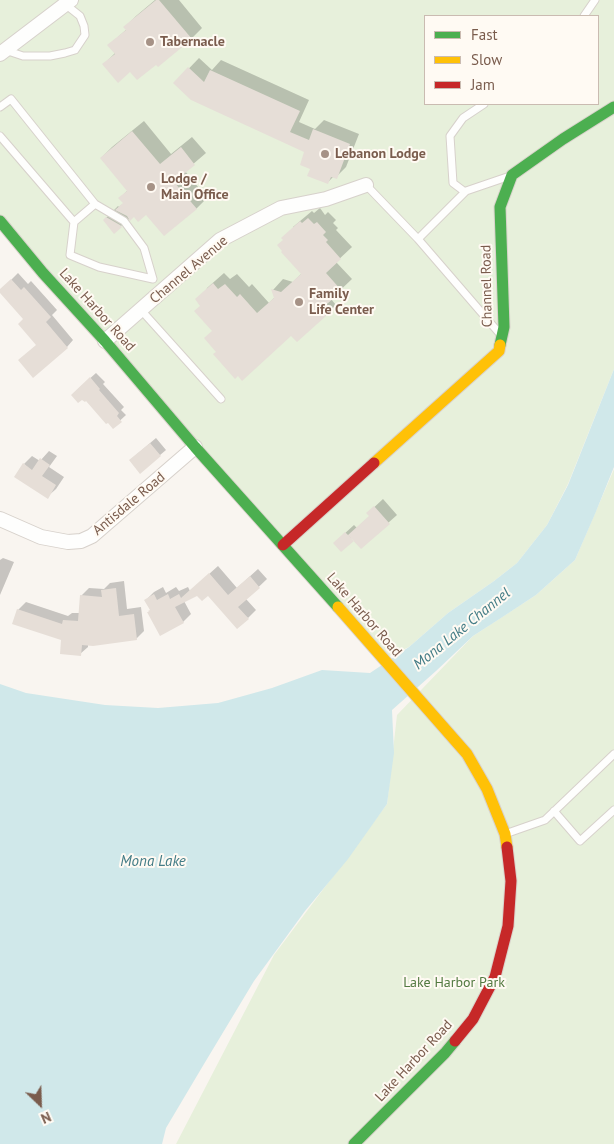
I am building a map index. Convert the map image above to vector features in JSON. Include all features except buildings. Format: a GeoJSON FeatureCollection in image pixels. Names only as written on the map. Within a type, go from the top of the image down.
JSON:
{"type":"FeatureCollection","features":[{"type":"Feature","properties":{"kind":"street"},"geometry":{"type":"LineString","coordinates":[[2,52],[65,1]]}},
{"type":"Feature","properties":{"kind":"street"},"geometry":{"type":"LineString","coordinates":[[512,175],[563,139],[614,107]]}},
{"type":"Feature","properties":{"kind":"street","name":"Channel Road"},"geometry":{"type":"LineString","coordinates":[[283,545],[499,351],[504,327],[500,207],[512,175]]}},
{"type":"Feature","properties":{"kind":"street","name":"Channel Avenue"},"geometry":{"type":"LineString","coordinates":[[105,340],[142,310],[220,240],[281,208],[326,199],[366,185]]}},
{"type":"Feature","properties":{"kind":"street","name":"Lake Harbor Road"},"geometry":{"type":"LineString","coordinates":[[0,222],[43,273],[105,340],[195,447],[467,754],[487,788],[504,834],[511,881],[508,926],[495,977],[473,1019],[445,1053],[354,1144]]}},
{"type":"Feature","properties":{"kind":"street","name":"Antisdale Road"},"geometry":{"type":"LineString","coordinates":[[0,519],[50,539],[68,542],[92,536],[195,447]]}},
{"type":"Feature","properties":{"kind":"lane"},"geometry":{"type":"LineString","coordinates":[[585,15],[595,0]]}},
{"type":"Feature","properties":{"kind":"lane"},"geometry":{"type":"LineString","coordinates":[[2,52],[23,56],[50,56],[76,50],[85,35],[84,26],[80,16],[65,1]]}},
{"type":"Feature","properties":{"kind":"lane"},"geometry":{"type":"LineString","coordinates":[[0,107],[11,98],[95,204],[124,221],[144,248],[153,279],[163,291]]}},
{"type":"Feature","properties":{"kind":"lane"},"geometry":{"type":"LineString","coordinates":[[465,192],[453,183],[450,136],[463,118],[482,105]]}},
{"type":"Feature","properties":{"kind":"lane"},"geometry":{"type":"LineString","coordinates":[[0,136],[74,222]]}},
{"type":"Feature","properties":{"kind":"lane"},"geometry":{"type":"LineString","coordinates":[[418,239],[465,192],[512,175]]}},
{"type":"Feature","properties":{"kind":"lane"},"geometry":{"type":"LineString","coordinates":[[366,185],[418,239],[502,336]]}},
{"type":"Feature","properties":{"kind":"lane"},"geometry":{"type":"LineString","coordinates":[[95,204],[74,222],[70,255],[99,267],[153,279]]}},
{"type":"Feature","properties":{"kind":"lane"},"geometry":{"type":"LineString","coordinates":[[142,310],[221,399]]}},
{"type":"Feature","properties":{"kind":"lane"},"geometry":{"type":"LineString","coordinates":[[504,834],[545,820],[614,754]]}},
{"type":"Feature","properties":{"kind":"lane"},"geometry":{"type":"LineString","coordinates":[[554,811],[580,841],[614,810]]}},
{"type":"Feature","properties":{"kind":"green space"},"geometry":{"type":"Polygon","coordinates":[[[0,0],[614,0],[614,369],[568,484],[547,525],[517,563],[448,613],[409,647],[383,659],[0,221],[0,0]]]}},
{"type":"Feature","properties":{"kind":"green space","name":"Lake Harbor Park"},"geometry":{"type":"Polygon","coordinates":[[[614,469],[614,1144],[176,1144],[274,955],[387,804],[397,715],[473,636],[536,595],[575,560],[614,469]]]}},
{"type":"Feature","properties":{"kind":"water","name":"Mona Lake"},"geometry":{"type":"Polygon","coordinates":[[[614,369],[614,467],[575,560],[536,595],[473,636],[392,710],[394,753],[387,804],[348,859],[305,911],[254,981],[166,1128],[162,1144],[0,1144],[0,684],[26,693],[105,705],[158,708],[218,703],[272,688],[322,670],[370,673],[409,647],[448,613],[517,563],[547,525],[568,485],[614,369]]]}},
{"type":"Feature","properties":{"kind":"traffic: fast"},"geometry":{"type":"LineString","coordinates":[[500,345],[504,327],[500,207],[512,175],[563,139],[614,107]]}},
{"type":"Feature","properties":{"kind":"traffic: fast"},"geometry":{"type":"LineString","coordinates":[[0,221],[195,447],[338,607]]}},
{"type":"Feature","properties":{"kind":"traffic: fast"},"geometry":{"type":"LineString","coordinates":[[354,1144],[455,1041]]}},
{"type":"Feature","properties":{"kind":"traffic: slow"},"geometry":{"type":"LineString","coordinates":[[374,463],[499,351],[500,345]]}},
{"type":"Feature","properties":{"kind":"traffic: slow"},"geometry":{"type":"LineString","coordinates":[[338,607],[467,754],[487,789],[505,834],[507,847]]}},
{"type":"Feature","properties":{"kind":"traffic: jam"},"geometry":{"type":"LineString","coordinates":[[283,545],[374,463]]}},
{"type":"Feature","properties":{"kind":"traffic: jam"},"geometry":{"type":"LineString","coordinates":[[455,1041],[473,1019],[495,977],[508,926],[511,881],[507,847]]}},
{"type":"Feature","properties":{"kind":"place","name":"Tabernacle"},"geometry":{"type":"Point","coordinates":[150,42]}},
{"type":"Feature","properties":{"kind":"place","name":"Lebanon Lodge"},"geometry":{"type":"Point","coordinates":[325,154]}},
{"type":"Feature","properties":{"kind":"place","name":"Lodge / Main Office"},"geometry":{"type":"Point","coordinates":[151,187]}},
{"type":"Feature","properties":{"kind":"place","name":"Family Life Center"},"geometry":{"type":"Point","coordinates":[299,302]}},
{"type":"Feature","properties":{"kind":"water label","name":"Mona Lake Channel"},"geometry":{"type":"Point","coordinates":[462,629]}}]}
